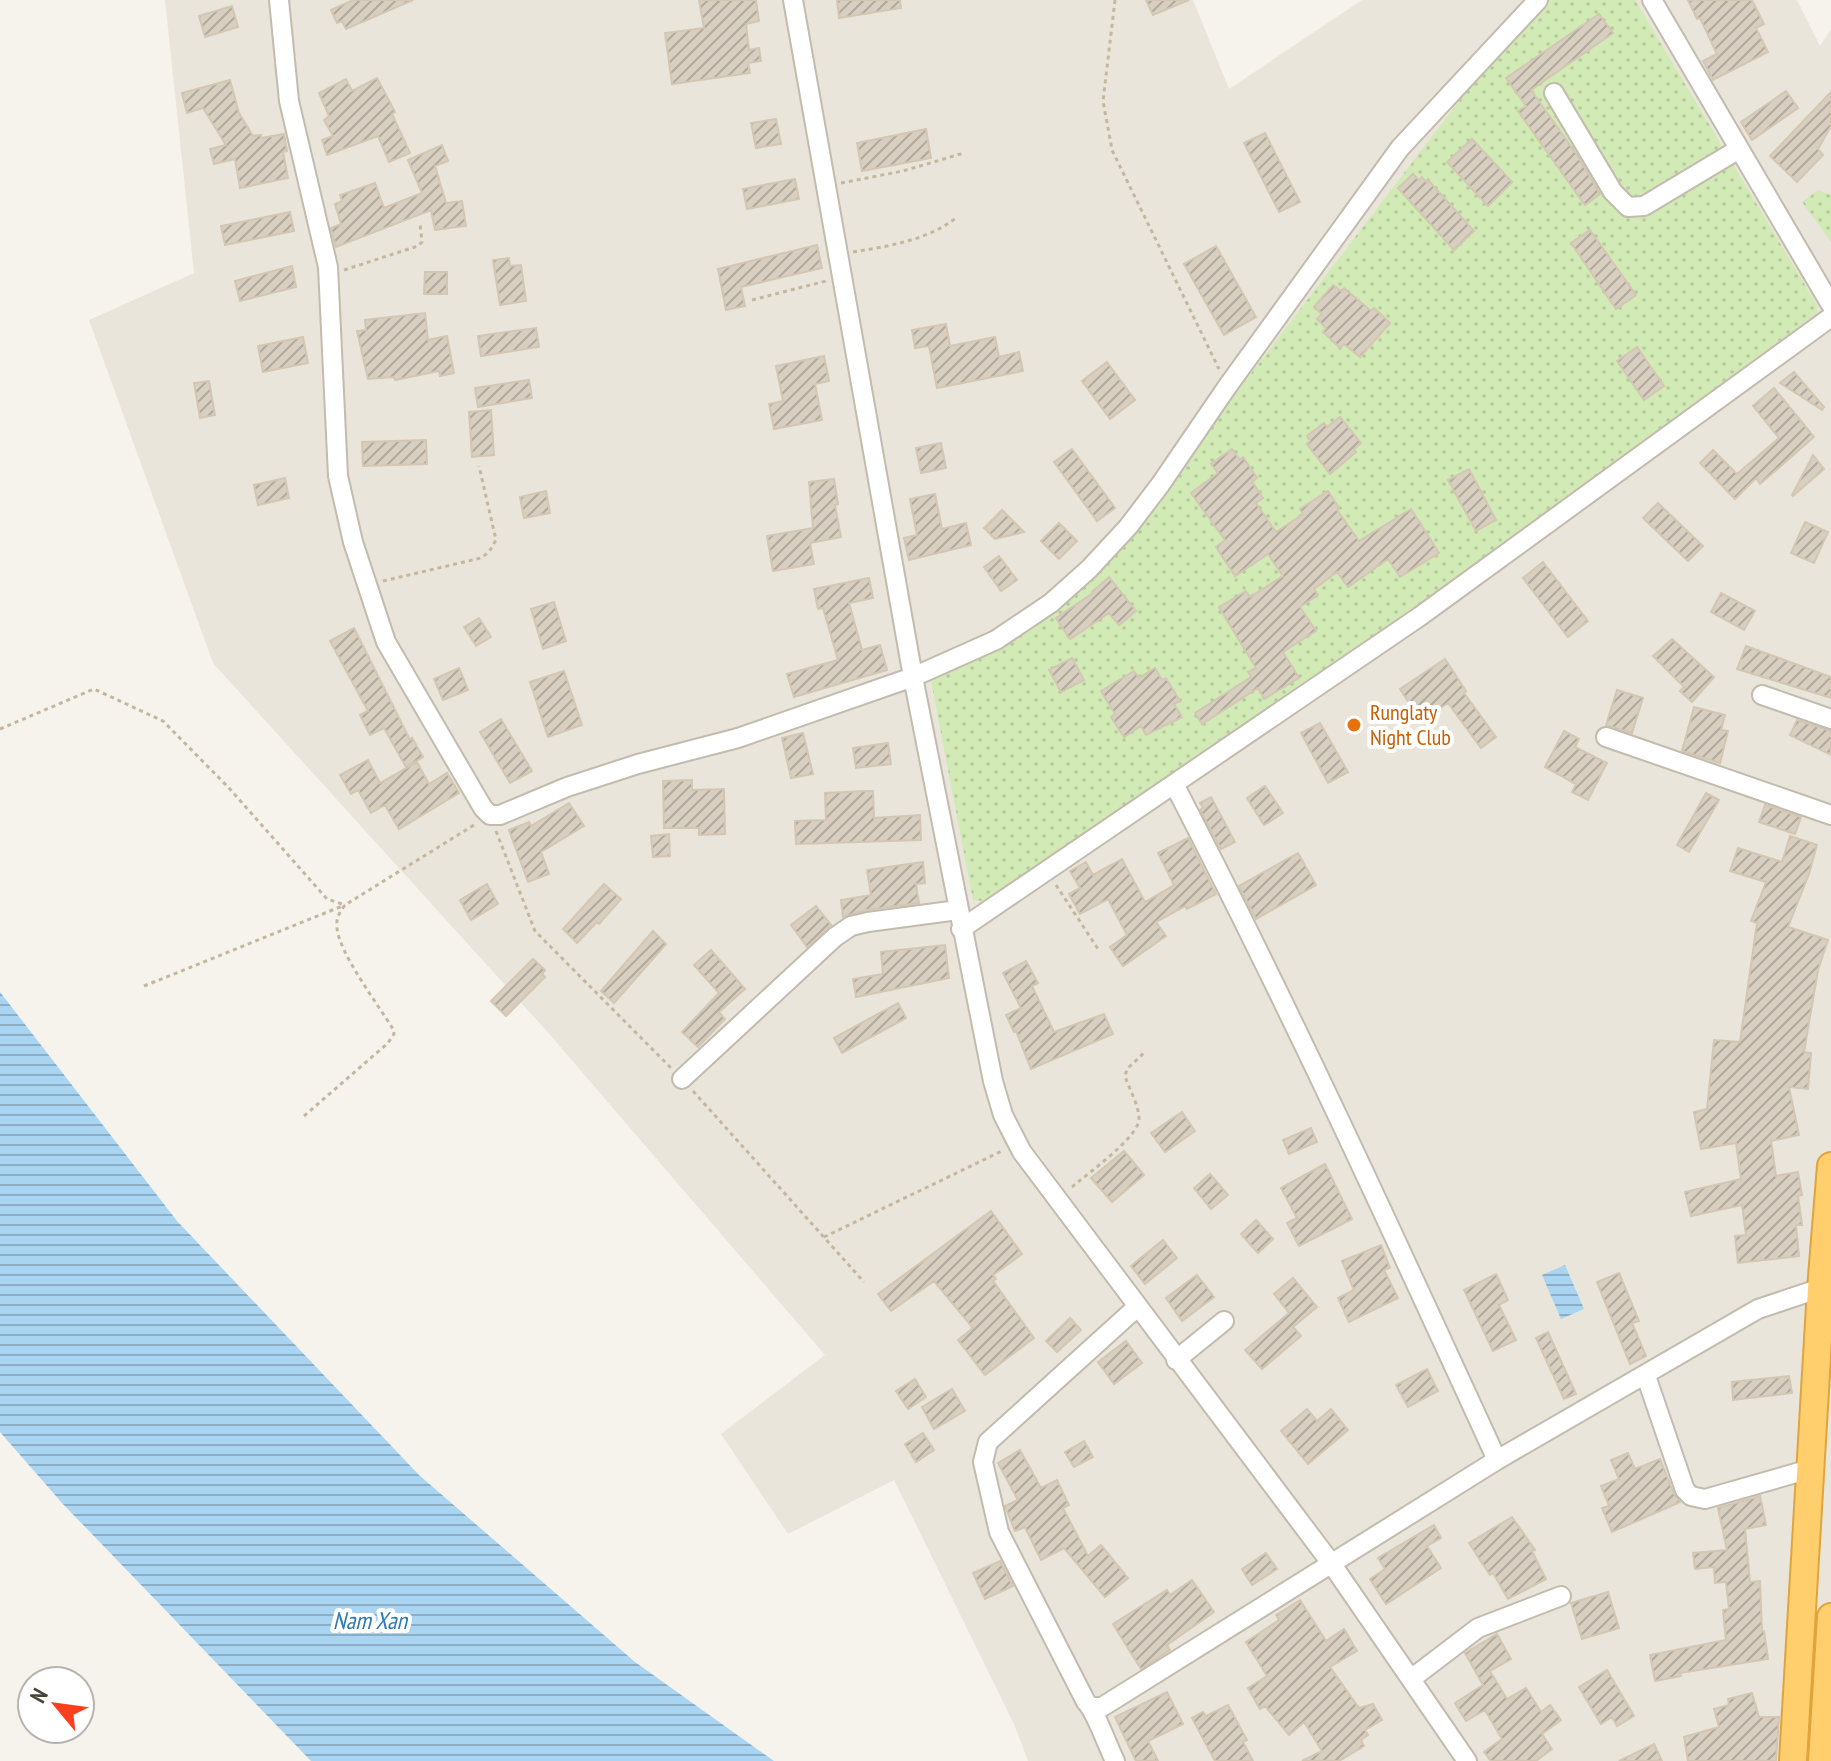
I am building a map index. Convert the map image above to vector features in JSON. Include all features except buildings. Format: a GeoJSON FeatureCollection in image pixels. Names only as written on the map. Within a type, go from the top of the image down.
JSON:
{"type":"FeatureCollection","features":[{"type":"Feature","properties":{"kind":"highway"},"geometry":{"type":"LineString","coordinates":[[1793,1761],[1810,1469],[1826,1287],[1831,1166]]}},
{"type":"Feature","properties":{"kind":"highway"},"geometry":{"type":"LineString","coordinates":[[1822,1761],[1831,1617]]}},
{"type":"Feature","properties":{"kind":"street"},"geometry":{"type":"LineString","coordinates":[[279,0],[289,101],[328,274],[338,476],[353,542],[386,642],[490,815],[500,815],[567,787],[638,764],[738,738],[913,677],[996,640],[1021,625],[1089,569],[1128,527],[1400,148],[1538,0]]}},
{"type":"Feature","properties":{"kind":"street"},"geometry":{"type":"LineString","coordinates":[[793,0],[913,677],[961,929],[1003,1115],[1017,1143],[1057,1200],[1331,1563],[1467,1761]]}},
{"type":"Feature","properties":{"kind":"street"},"geometry":{"type":"LineString","coordinates":[[1652,0],[1831,305]]}},
{"type":"Feature","properties":{"kind":"street"},"geometry":{"type":"LineString","coordinates":[[1554,93],[1613,192],[1628,207],[1644,206],[1739,149]]}},
{"type":"Feature","properties":{"kind":"street"},"geometry":{"type":"LineString","coordinates":[[961,929],[1419,617],[1831,317]]}},
{"type":"Feature","properties":{"kind":"street"},"geometry":{"type":"LineString","coordinates":[[1762,695],[1831,719]]}},
{"type":"Feature","properties":{"kind":"street"},"geometry":{"type":"LineString","coordinates":[[1606,737],[1831,815]]}},
{"type":"Feature","properties":{"kind":"street"},"geometry":{"type":"LineString","coordinates":[[1174,784],[1253,936],[1380,1203],[1497,1460]]}},
{"type":"Feature","properties":{"kind":"street"},"geometry":{"type":"LineString","coordinates":[[682,1079],[835,937],[851,926],[958,910]]}},
{"type":"Feature","properties":{"kind":"street"},"geometry":{"type":"LineString","coordinates":[[1092,1707],[1102,1707],[1497,1460],[1758,1309],[1826,1287]]}},
{"type":"Feature","properties":{"kind":"street"},"geometry":{"type":"LineString","coordinates":[[1115,1761],[1092,1707],[1086,1702],[999,1532],[983,1462],[988,1442],[1136,1308]]}},
{"type":"Feature","properties":{"kind":"street"},"geometry":{"type":"LineString","coordinates":[[1176,1360],[1224,1321]]}},
{"type":"Feature","properties":{"kind":"street"},"geometry":{"type":"LineString","coordinates":[[1646,1376],[1685,1490],[1691,1496],[1705,1499],[1810,1469]]}},
{"type":"Feature","properties":{"kind":"street"},"geometry":{"type":"LineString","coordinates":[[1411,1679],[1478,1628],[1561,1596]]}},
{"type":"Feature","properties":{"kind":"street"},"geometry":{"type":"LineString","coordinates":[[1798,1675],[1829,1674]]}},
{"type":"Feature","properties":{"kind":"path"},"geometry":{"type":"LineString","coordinates":[[1115,0],[1103,101],[1112,150],[1227,387]]}},
{"type":"Feature","properties":{"kind":"path"},"geometry":{"type":"LineString","coordinates":[[826,186],[903,171],[964,153]]}},
{"type":"Feature","properties":{"kind":"path"},"geometry":{"type":"LineString","coordinates":[[838,255],[898,244],[945,228],[957,217]]}},
{"type":"Feature","properties":{"kind":"path"},"geometry":{"type":"LineString","coordinates":[[328,274],[418,246],[422,242],[420,224]]}},
{"type":"Feature","properties":{"kind":"path"},"geometry":{"type":"LineString","coordinates":[[752,300],[842,277]]}},
{"type":"Feature","properties":{"kind":"path"},"geometry":{"type":"LineString","coordinates":[[367,585],[481,558],[489,552],[496,540],[479,466]]}},
{"type":"Feature","properties":{"kind":"path"},"geometry":{"type":"LineString","coordinates":[[0,729],[94,689],[163,721],[228,787],[327,899],[345,905]]}},
{"type":"Feature","properties":{"kind":"path"},"geometry":{"type":"LineString","coordinates":[[144,986],[345,905],[490,815],[535,931],[682,1079],[864,1282]]}},
{"type":"Feature","properties":{"kind":"path"},"geometry":{"type":"LineString","coordinates":[[1047,871],[1098,949]]}},
{"type":"Feature","properties":{"kind":"path"},"geometry":{"type":"LineString","coordinates":[[304,1116],[388,1043],[394,1034],[348,957],[337,931],[337,916],[345,905]]}},
{"type":"Feature","properties":{"kind":"path"},"geometry":{"type":"LineString","coordinates":[[1057,1200],[1131,1136],[1139,1124],[1139,1114],[1125,1076],[1127,1069],[1145,1052]]}},
{"type":"Feature","properties":{"kind":"path"},"geometry":{"type":"LineString","coordinates":[[824,1237],[1017,1143]]}},
{"type":"Feature","properties":{"kind":"shaded area"},"geometry":{"type":"Polygon","coordinates":[[[165,0],[1193,0],[1229,89],[1362,0],[1797,0],[1820,46],[1831,29],[1831,1761],[1028,1761],[1014,1724],[894,1480],[788,1534],[721,1434],[825,1355],[545,1029],[213,663],[89,320],[194,273],[165,0]]]}},
{"type":"Feature","properties":{"kind":"green space"},"geometry":{"type":"Polygon","coordinates":[[[1548,0],[1635,0],[1817,305],[1817,313],[1463,574],[1047,865],[982,901],[973,900],[931,681],[933,676],[1108,561],[1475,80],[1548,0]]]}},
{"type":"Feature","properties":{"kind":"green space"},"geometry":{"type":"Polygon","coordinates":[[[1818,190],[1831,195],[1831,242],[1802,202],[1818,190]]]}},
{"type":"Feature","properties":{"kind":"water","name":"Nam Xan"},"geometry":{"type":"Polygon","coordinates":[[[0,992],[177,1221],[419,1475],[635,1662],[774,1761],[311,1761],[62,1503],[0,1432],[0,992]]]}},
{"type":"Feature","properties":{"kind":"water"},"geometry":{"type":"Polygon","coordinates":[[[1565,1265],[1584,1309],[1561,1319],[1542,1275],[1565,1265]]]}},
{"type":"Feature","properties":{"kind":"place","name":"Runglaty Night Club"},"geometry":{"type":"Point","coordinates":[1354,725]}}]}
